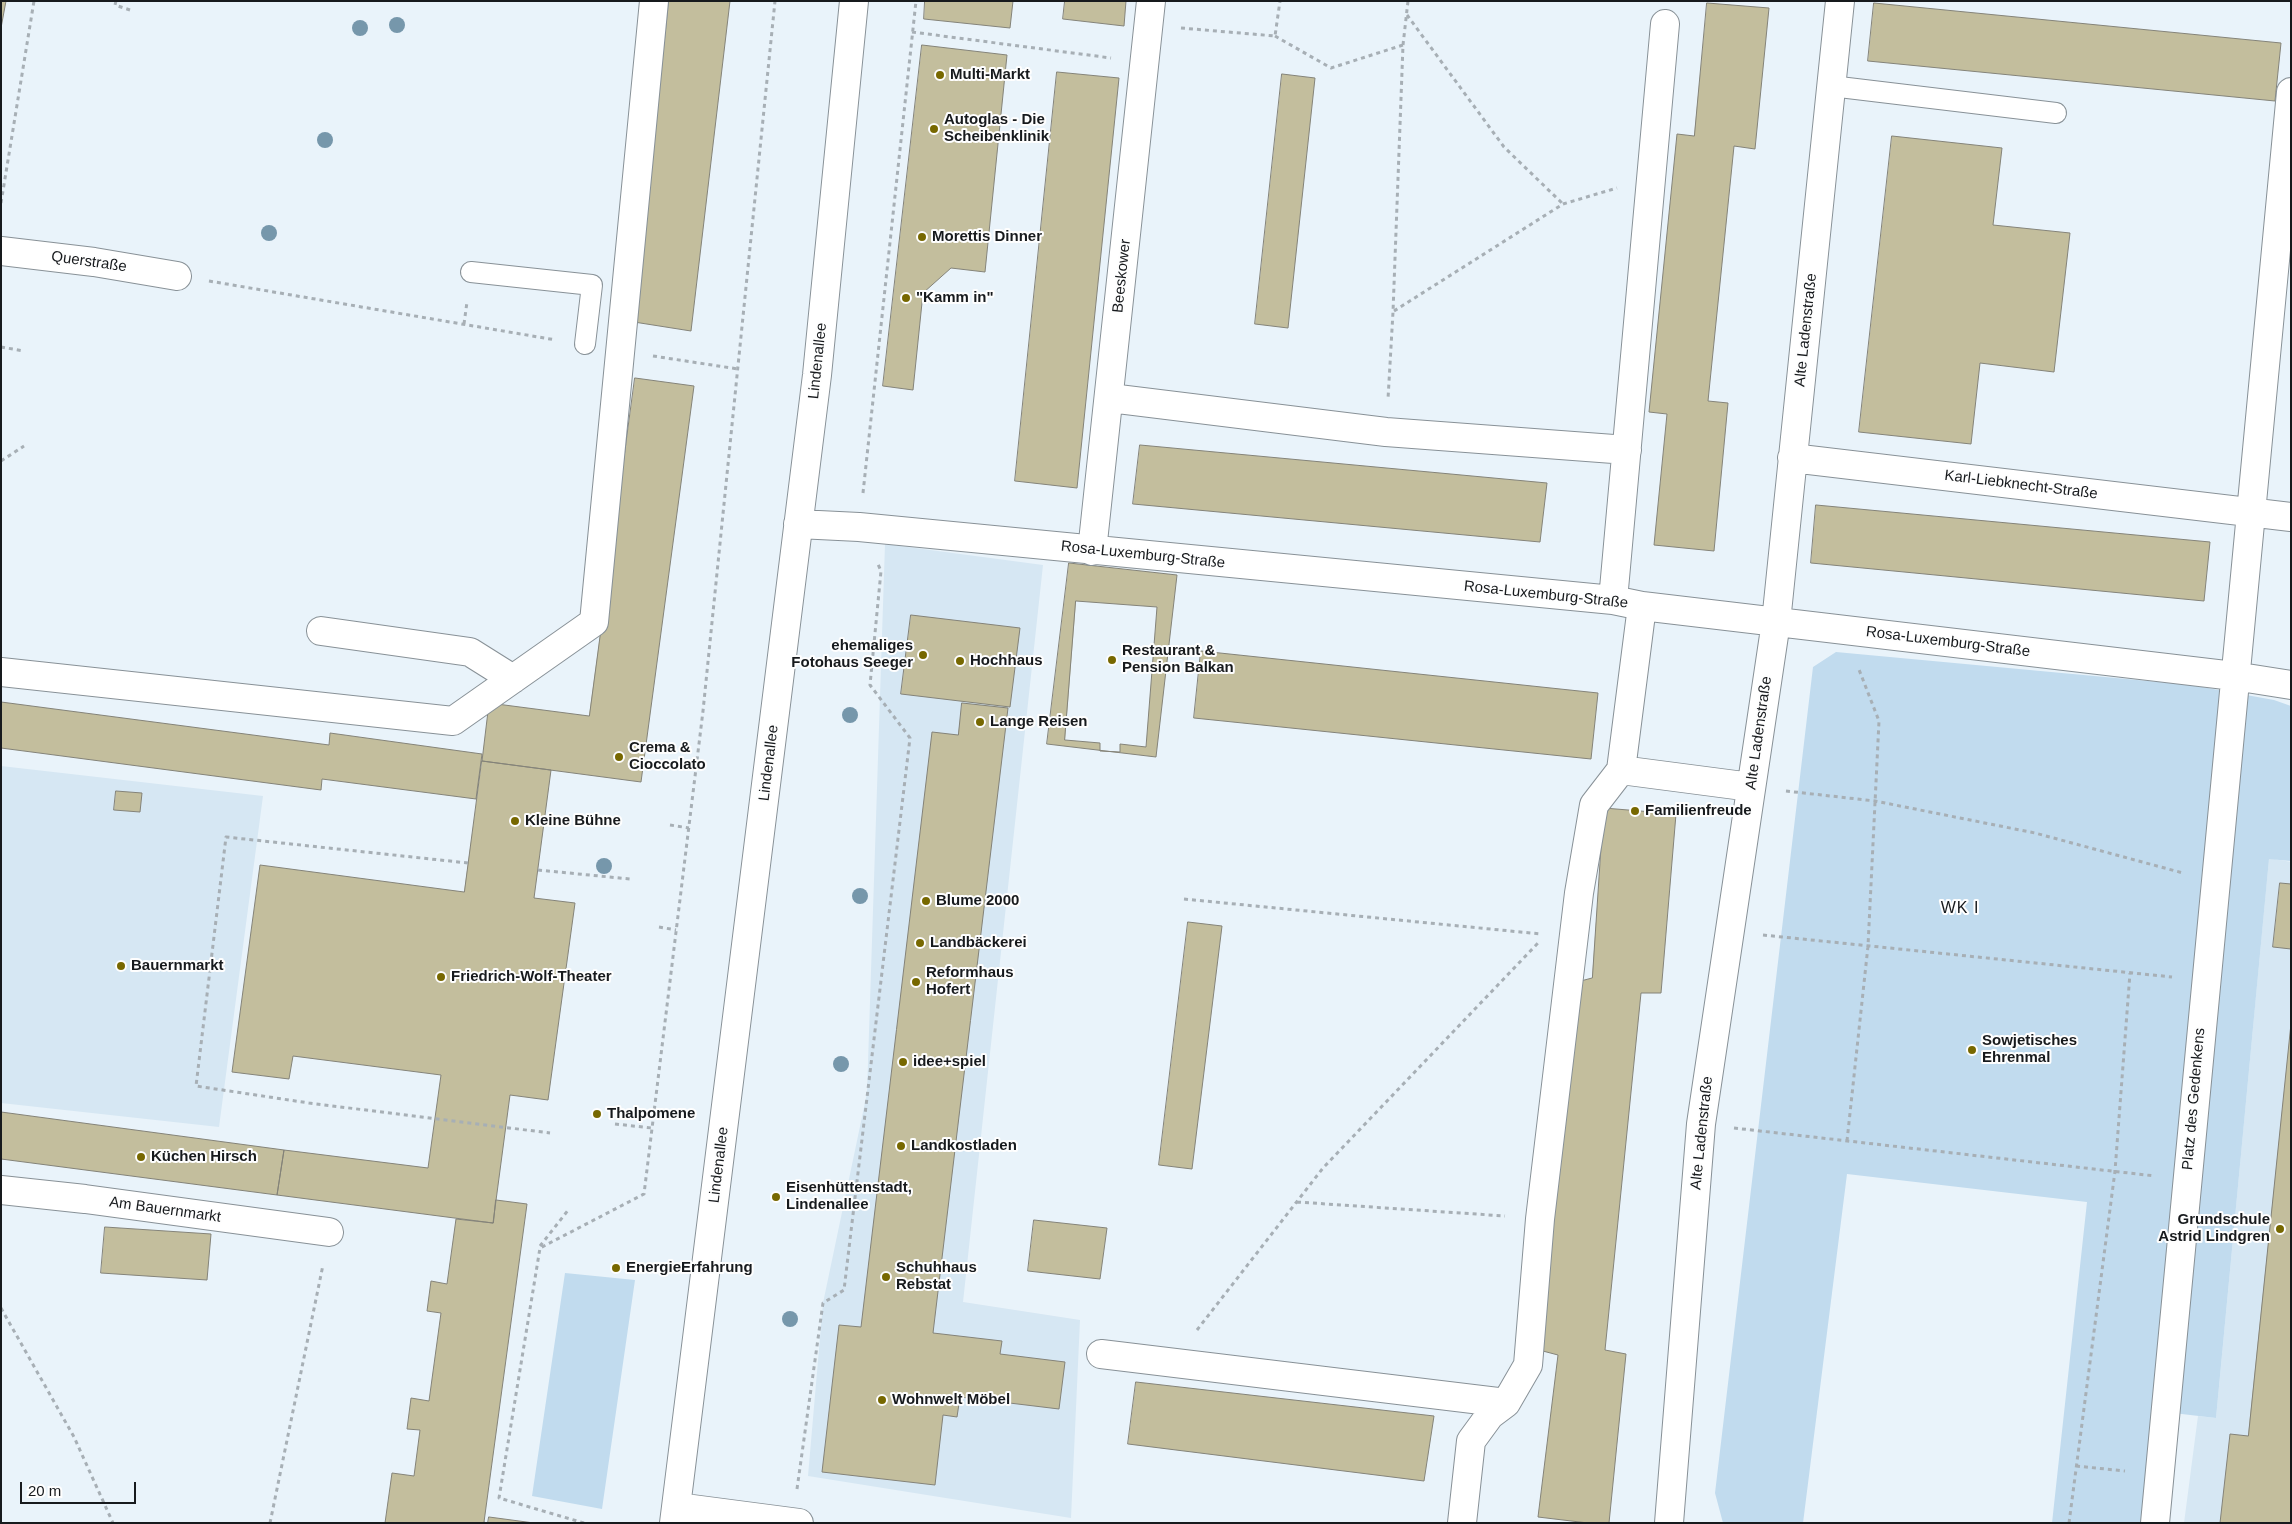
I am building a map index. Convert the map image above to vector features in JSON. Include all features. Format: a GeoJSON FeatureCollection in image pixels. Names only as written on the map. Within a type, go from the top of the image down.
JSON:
{"type":"FeatureCollection","features":[{"type":"Feature","properties":{"kind":"street"},"geometry":{"type":"LineString","coordinates":[[1,672],[452,721],[594,622],[654,1]]}},
{"type":"Feature","properties":{"kind":"street","name":"Lindenallee"},"geometry":{"type":"LineString","coordinates":[[675,1515],[817,375],[854,1]]}},
{"type":"Feature","properties":{"kind":"street","name":"Alte Ladenstraße"},"geometry":{"type":"LineString","coordinates":[[1669,1523],[1701,1124],[1776,622],[1840,1]]}},
{"type":"Feature","properties":{"kind":"street","name":"Beeskower"},"geometry":{"type":"LineString","coordinates":[[1092,551],[1110,398],[1149,13]]}},
{"type":"Feature","properties":{"kind":"street"},"geometry":{"type":"LineString","coordinates":[[1613,600],[1665,24]]}},
{"type":"Feature","properties":{"kind":"street"},"geometry":{"type":"LineString","coordinates":[[2234,676],[2291,92]]}},
{"type":"Feature","properties":{"kind":"street","name":"Querstraße"},"geometry":{"type":"LineString","coordinates":[[1,251],[94,262],[177,276]]}},
{"type":"Feature","properties":{"kind":"street"},"geometry":{"type":"LineString","coordinates":[[1110,398],[1386,432],[1627,450]]}},
{"type":"Feature","properties":{"kind":"street","name":"Karl-Liebknecht-Straße"},"geometry":{"type":"LineString","coordinates":[[1792,458],[2291,517]]}},
{"type":"Feature","properties":{"kind":"street","name":"Rosa-Luxemburg-Straße"},"geometry":{"type":"LineString","coordinates":[[798,524],[859,527],[1613,600],[1642,606],[2234,676],[2291,685]]}},
{"type":"Feature","properties":{"kind":"street"},"geometry":{"type":"LineString","coordinates":[[1462,1523],[1471,1442],[1490,1415],[1506,1403],[1528,1365],[1540,1219],[1579,893],[1594,805],[1621,770],[1642,606]]}},
{"type":"Feature","properties":{"kind":"street"},"geometry":{"type":"LineString","coordinates":[[320,631],[470,652],[513,679]]}},
{"type":"Feature","properties":{"kind":"street","name":"Platz des Gedenkens"},"geometry":{"type":"LineString","coordinates":[[2154,1523],[2161,1474],[2234,676]]}},
{"type":"Feature","properties":{"kind":"street"},"geometry":{"type":"LineString","coordinates":[[1621,770],[1751,787]]}},
{"type":"Feature","properties":{"kind":"street","name":"Am Bauernmarkt"},"geometry":{"type":"LineString","coordinates":[[1,1190],[86,1199],[329,1232]]}},
{"type":"Feature","properties":{"kind":"street"},"geometry":{"type":"LineString","coordinates":[[1101,1354],[1506,1403]]}},
{"type":"Feature","properties":{"kind":"street"},"geometry":{"type":"LineString","coordinates":[[675,1515],[798,1523]]}},
{"type":"Feature","properties":{"kind":"lane"},"geometry":{"type":"LineString","coordinates":[[1831,86],[2056,113]]}},
{"type":"Feature","properties":{"kind":"lane"},"geometry":{"type":"LineString","coordinates":[[472,272],[592,285],[585,344]]}},
{"type":"Feature","properties":{"kind":"path"},"geometry":{"type":"LineString","coordinates":[[1,203],[34,1]]}},
{"type":"Feature","properties":{"kind":"path"},"geometry":{"type":"LineString","coordinates":[[116,1],[115,5],[130,10]]}},
{"type":"Feature","properties":{"kind":"path"},"geometry":{"type":"LineString","coordinates":[[540,1248],[644,1194],[703,711],[775,1]]}},
{"type":"Feature","properties":{"kind":"path"},"geometry":{"type":"LineString","coordinates":[[793,1522],[823,1303],[844,1290],[910,738],[870,685],[881,571],[859,527],[916,1]]}},
{"type":"Feature","properties":{"kind":"path"},"geometry":{"type":"LineString","coordinates":[[1275,36],[1280,1]]}},
{"type":"Feature","properties":{"kind":"path"},"geometry":{"type":"LineString","coordinates":[[1386,432],[1394,312],[1403,45],[1408,1]]}},
{"type":"Feature","properties":{"kind":"path"},"geometry":{"type":"LineString","coordinates":[[1149,13],[1275,36],[1331,68],[1403,45]]}},
{"type":"Feature","properties":{"kind":"path"},"geometry":{"type":"LineString","coordinates":[[1407,15],[1504,148],[1563,204]]}},
{"type":"Feature","properties":{"kind":"path"},"geometry":{"type":"LineString","coordinates":[[912,32],[1144,62]]}},
{"type":"Feature","properties":{"kind":"path"},"geometry":{"type":"LineString","coordinates":[[1394,312],[1563,204],[1651,178]]}},
{"type":"Feature","properties":{"kind":"path"},"geometry":{"type":"LineString","coordinates":[[177,276],[585,344]]}},
{"type":"Feature","properties":{"kind":"path"},"geometry":{"type":"LineString","coordinates":[[1,347],[24,351]]}},
{"type":"Feature","properties":{"kind":"path"},"geometry":{"type":"LineString","coordinates":[[619,350],[738,369]]}},
{"type":"Feature","properties":{"kind":"path"},"geometry":{"type":"LineString","coordinates":[[1,461],[24,446]]}},
{"type":"Feature","properties":{"kind":"path"},"geometry":{"type":"LineString","coordinates":[[1844,630],[1879,721],[1868,946],[1846,1141]]}},
{"type":"Feature","properties":{"kind":"path"},"geometry":{"type":"LineString","coordinates":[[1751,787],[1875,801],[2035,833],[2215,882]]}},
{"type":"Feature","properties":{"kind":"path"},"geometry":{"type":"LineString","coordinates":[[670,825],[688,828]]}},
{"type":"Feature","properties":{"kind":"path"},"geometry":{"type":"LineString","coordinates":[[468,864],[226,837],[196,1086],[309,1103],[550,1133]]}},
{"type":"Feature","properties":{"kind":"path"},"geometry":{"type":"LineString","coordinates":[[538,870],[630,880]]}},
{"type":"Feature","properties":{"kind":"path"},"geometry":{"type":"LineString","coordinates":[[1172,1362],[1323,1168],[1546,935],[1184,899]]}},
{"type":"Feature","properties":{"kind":"path"},"geometry":{"type":"LineString","coordinates":[[658,927],[676,930]]}},
{"type":"Feature","properties":{"kind":"path"},"geometry":{"type":"LineString","coordinates":[[1730,932],[2205,981]]}},
{"type":"Feature","properties":{"kind":"path"},"geometry":{"type":"LineString","coordinates":[[2070,1523],[2115,1171],[2130,973]]}},
{"type":"Feature","properties":{"kind":"path"},"geometry":{"type":"LineString","coordinates":[[615,1124],[652,1128]]}},
{"type":"Feature","properties":{"kind":"path"},"geometry":{"type":"LineString","coordinates":[[1701,1124],[2187,1180]]}},
{"type":"Feature","properties":{"kind":"path"},"geometry":{"type":"LineString","coordinates":[[1296,1202],[1540,1219]]}},
{"type":"Feature","properties":{"kind":"path"},"geometry":{"type":"LineString","coordinates":[[569,1209],[540,1248],[499,1498],[584,1523]]}},
{"type":"Feature","properties":{"kind":"path"},"geometry":{"type":"LineString","coordinates":[[270,1523],[329,1232]]}},
{"type":"Feature","properties":{"kind":"path"},"geometry":{"type":"LineString","coordinates":[[1,1308],[74,1437],[114,1523]]}},
{"type":"Feature","properties":{"kind":"path"},"geometry":{"type":"LineString","coordinates":[[2076,1466],[2161,1474]]}},
{"type":"Feature","properties":{"kind":"shaded area"},"geometry":{"type":"Polygon","coordinates":[[[885,544],[1043,565],[963,1302],[1080,1320],[1071,1518],[808,1476],[823,1303],[867,1093],[885,544]]]}},
{"type":"Feature","properties":{"kind":"shaded area"},"geometry":{"type":"Polygon","coordinates":[[[1836,652],[2191,685],[2274,700],[2291,706],[2291,861],[2269,859],[2216,1418],[2156,1411],[2141,1523],[2052,1523],[2087,1202],[1847,1174],[1803,1523],[1723,1523],[1715,1493],[1813,667],[1836,652]]]}},
{"type":"Feature","properties":{"kind":"shaded area","name":"Bauernmarkt"},"geometry":{"type":"Polygon","coordinates":[[[1,766],[263,796],[219,1127],[1,1103],[1,766]]]}},
{"type":"Feature","properties":{"kind":"shaded area"},"geometry":{"type":"Polygon","coordinates":[[[2269,858],[2291,862],[2291,1523],[2184,1523],[2198,1416],[2216,1418],[2269,858]]]}},
{"type":"Feature","properties":{"kind":"shaded area"},"geometry":{"type":"Polygon","coordinates":[[[565,1273],[635,1280],[602,1509],[532,1496],[565,1273]]]}},
{"type":"Feature","properties":{"kind":"building"},"geometry":{"type":"Polygon","coordinates":[[[1,1],[6,1],[1,28],[1,1]]]}},
{"type":"Feature","properties":{"kind":"building"},"geometry":{"type":"Polygon","coordinates":[[[669,1],[730,1],[691,331],[634,322],[669,1]]]}},
{"type":"Feature","properties":{"kind":"building"},"geometry":{"type":"Polygon","coordinates":[[[925,1],[1013,1],[1010,28],[924,19],[925,1]]]}},
{"type":"Feature","properties":{"kind":"building"},"geometry":{"type":"Polygon","coordinates":[[[1065,1],[1126,1],[1124,26],[1063,19],[1065,1]]]}},
{"type":"Feature","properties":{"kind":"building"},"geometry":{"type":"Polygon","coordinates":[[[1707,3],[1769,8],[1755,149],[1734,146],[1708,401],[1728,403],[1714,551],[1654,545],[1667,414],[1649,412],[1677,134],[1694,136],[1707,3]]]}},
{"type":"Feature","properties":{"kind":"building"},"geometry":{"type":"Polygon","coordinates":[[[1874,3],[2281,43],[2275,101],[1868,61],[1874,3]]]}},
{"type":"Feature","properties":{"kind":"building"},"geometry":{"type":"Polygon","coordinates":[[[922,45],[1007,55],[985,272],[951,268],[923,293],[913,390],[883,386],[922,45]]]}},
{"type":"Feature","properties":{"kind":"building"},"geometry":{"type":"Polygon","coordinates":[[[1057,72],[1119,78],[1077,488],[1015,481],[1057,72]]]}},
{"type":"Feature","properties":{"kind":"building"},"geometry":{"type":"Polygon","coordinates":[[[1282,74],[1315,78],[1288,328],[1255,324],[1282,74]]]}},
{"type":"Feature","properties":{"kind":"building"},"geometry":{"type":"Polygon","coordinates":[[[1892,136],[2002,148],[1993,225],[2070,233],[2054,372],[1980,363],[1971,444],[1859,432],[1892,136]]]}},
{"type":"Feature","properties":{"kind":"building"},"geometry":{"type":"Polygon","coordinates":[[[635,378],[694,386],[641,782],[482,761],[489,703],[589,716],[635,378]]]}},
{"type":"Feature","properties":{"kind":"building"},"geometry":{"type":"Polygon","coordinates":[[[1140,445],[1547,483],[1540,542],[1133,504],[1140,445]]]}},
{"type":"Feature","properties":{"kind":"building"},"geometry":{"type":"Polygon","coordinates":[[[1816,505],[2210,542],[2204,601],[1811,563],[1816,505]]]}},
{"type":"Feature","properties":{"kind":"building","name":"Restaurant & Pension Balkan"},"geometry":{"type":"Polygon","coordinates":[[[1069,563],[1177,575],[1156,757],[1047,744],[1069,563]]]}},
{"type":"Feature","properties":{"kind":"building"},"geometry":{"type":"Polygon","coordinates":[[[1076,601],[1157,607],[1146,747],[1120,744],[1120,752],[1100,751],[1100,743],[1065,740],[1076,601]]]}},
{"type":"Feature","properties":{"kind":"building","name":"Hochhaus"},"geometry":{"type":"Polygon","coordinates":[[[911,615],[1020,628],[1010,707],[901,694],[911,615]]]}},
{"type":"Feature","properties":{"kind":"building"},"geometry":{"type":"Polygon","coordinates":[[[1201,651],[1598,693],[1591,759],[1194,718],[1201,651]]]}},
{"type":"Feature","properties":{"kind":"building"},"geometry":{"type":"Polygon","coordinates":[[[1,702],[329,745],[330,733],[482,754],[476,799],[322,779],[321,790],[1,748],[1,702]]]}},
{"type":"Feature","properties":{"kind":"building"},"geometry":{"type":"Polygon","coordinates":[[[962,703],[1008,708],[933,1333],[1002,1341],[1000,1354],[1065,1362],[1059,1409],[960,1397],[957,1417],[943,1415],[935,1485],[822,1472],[839,1325],[861,1327],[932,732],[958,735],[962,703]]]}},
{"type":"Feature","properties":{"kind":"building"},"geometry":{"type":"Polygon","coordinates":[[[482,761],[551,770],[534,898],[575,903],[548,1100],[510,1095],[493,1223],[277,1195],[284,1150],[428,1168],[441,1075],[293,1056],[289,1079],[232,1072],[260,865],[464,892],[482,761]]]}},
{"type":"Feature","properties":{"kind":"building"},"geometry":{"type":"Polygon","coordinates":[[[116,791],[142,793],[140,812],[114,810],[116,791]]]}},
{"type":"Feature","properties":{"kind":"building"},"geometry":{"type":"Polygon","coordinates":[[[1604,808],[1676,814],[1661,993],[1641,993],[1605,1350],[1626,1354],[1609,1523],[1588,1523],[1538,1517],[1558,1355],[1539,1350],[1577,982],[1592,978],[1604,808]]]}},
{"type":"Feature","properties":{"kind":"building"},"geometry":{"type":"Polygon","coordinates":[[[2280,883],[2291,884],[2291,949],[2273,947],[2280,883]]]}},
{"type":"Feature","properties":{"kind":"building"},"geometry":{"type":"Polygon","coordinates":[[[1188,922],[1222,926],[1192,1169],[1159,1165],[1188,922]]]}},
{"type":"Feature","properties":{"kind":"building","name":"Grundschule Astrid Lindgren"},"geometry":{"type":"Polygon","coordinates":[[[2291,1024],[2291,1523],[2220,1523],[2230,1434],[2248,1436],[2291,1024]]]}},
{"type":"Feature","properties":{"kind":"building"},"geometry":{"type":"Polygon","coordinates":[[[1,1112],[284,1150],[277,1195],[1,1159],[1,1112]]]}},
{"type":"Feature","properties":{"kind":"building"},"geometry":{"type":"Polygon","coordinates":[[[496,1200],[527,1204],[484,1522],[487,1523],[385,1523],[392,1473],[414,1476],[420,1430],[407,1429],[411,1398],[429,1401],[441,1313],[427,1311],[431,1281],[447,1284],[456,1219],[493,1223],[496,1200]]]}},
{"type":"Feature","properties":{"kind":"building"},"geometry":{"type":"Polygon","coordinates":[[[1034,1220],[1107,1228],[1100,1279],[1028,1271],[1034,1220]]]}},
{"type":"Feature","properties":{"kind":"building"},"geometry":{"type":"Polygon","coordinates":[[[105,1227],[211,1234],[207,1280],[101,1273],[105,1227]]]}},
{"type":"Feature","properties":{"kind":"building"},"geometry":{"type":"Polygon","coordinates":[[[1136,1382],[1434,1416],[1424,1481],[1128,1444],[1136,1382]]]}},
{"type":"Feature","properties":{"kind":"building"},"geometry":{"type":"Polygon","coordinates":[[[489,1517],[534,1523],[488,1523],[489,1517]]]}},
{"type":"Feature","properties":{"kind":"place","name":"Multi-Markt"},"geometry":{"type":"Point","coordinates":[940,75]}},
{"type":"Feature","properties":{"kind":"place","name":"Autoglas - Die Scheibenklinik"},"geometry":{"type":"Point","coordinates":[934,129]}},
{"type":"Feature","properties":{"kind":"place","name":"Morettis Dinner"},"geometry":{"type":"Point","coordinates":[922,237]}},
{"type":"Feature","properties":{"kind":"place","name":"\"Kamm in\""},"geometry":{"type":"Point","coordinates":[906,298]}},
{"type":"Feature","properties":{"kind":"place","name":"ehemaliges Fotohaus Seeger"},"geometry":{"type":"Point","coordinates":[923,655]}},
{"type":"Feature","properties":{"kind":"place","name":"Restaurant & Pension Balkan"},"geometry":{"type":"Point","coordinates":[1112,660]}},
{"type":"Feature","properties":{"kind":"place","name":"Hochhaus"},"geometry":{"type":"Point","coordinates":[960,661]}},
{"type":"Feature","properties":{"kind":"place","name":"Lange Reisen"},"geometry":{"type":"Point","coordinates":[980,722]}},
{"type":"Feature","properties":{"kind":"place","name":"Crema & Cioccolato"},"geometry":{"type":"Point","coordinates":[619,757]}},
{"type":"Feature","properties":{"kind":"place","name":"Familienfreude"},"geometry":{"type":"Point","coordinates":[1635,811]}},
{"type":"Feature","properties":{"kind":"place","name":"Kleine Bühne"},"geometry":{"type":"Point","coordinates":[515,821]}},
{"type":"Feature","properties":{"kind":"place","name":"Blume 2000"},"geometry":{"type":"Point","coordinates":[926,901]}},
{"type":"Feature","properties":{"kind":"place","name":"Landbäckerei"},"geometry":{"type":"Point","coordinates":[920,943]}},
{"type":"Feature","properties":{"kind":"place","name":"Bauernmarkt"},"geometry":{"type":"Point","coordinates":[121,966]}},
{"type":"Feature","properties":{"kind":"place","name":"Friedrich-Wolf-Theater"},"geometry":{"type":"Point","coordinates":[441,977]}},
{"type":"Feature","properties":{"kind":"place","name":"Reformhaus Hofert"},"geometry":{"type":"Point","coordinates":[916,982]}},
{"type":"Feature","properties":{"kind":"place","name":"Sowjetisches Ehrenmal"},"geometry":{"type":"Point","coordinates":[1972,1050]}},
{"type":"Feature","properties":{"kind":"place","name":"idee+spiel"},"geometry":{"type":"Point","coordinates":[903,1062]}},
{"type":"Feature","properties":{"kind":"place","name":"Thalpomene"},"geometry":{"type":"Point","coordinates":[597,1114]}},
{"type":"Feature","properties":{"kind":"place","name":"Landkostladen"},"geometry":{"type":"Point","coordinates":[901,1146]}},
{"type":"Feature","properties":{"kind":"place","name":"Küchen Hirsch"},"geometry":{"type":"Point","coordinates":[141,1157]}},
{"type":"Feature","properties":{"kind":"place","name":"Eisenhüttenstadt, Lindenallee"},"geometry":{"type":"Point","coordinates":[776,1197]}},
{"type":"Feature","properties":{"kind":"place","name":"Grundschule Astrid Lindgren"},"geometry":{"type":"Point","coordinates":[2280,1229]}},
{"type":"Feature","properties":{"kind":"place","name":"EnergieErfahrung"},"geometry":{"type":"Point","coordinates":[616,1268]}},
{"type":"Feature","properties":{"kind":"place","name":"Schuhhaus Rebstat"},"geometry":{"type":"Point","coordinates":[886,1277]}},
{"type":"Feature","properties":{"kind":"place","name":"Wohnwelt Möbel"},"geometry":{"type":"Point","coordinates":[882,1400]}},
{"type":"Feature","properties":{"kind":"district","name":"WK I"},"geometry":{"type":"Point","coordinates":[1960,909]}}]}
